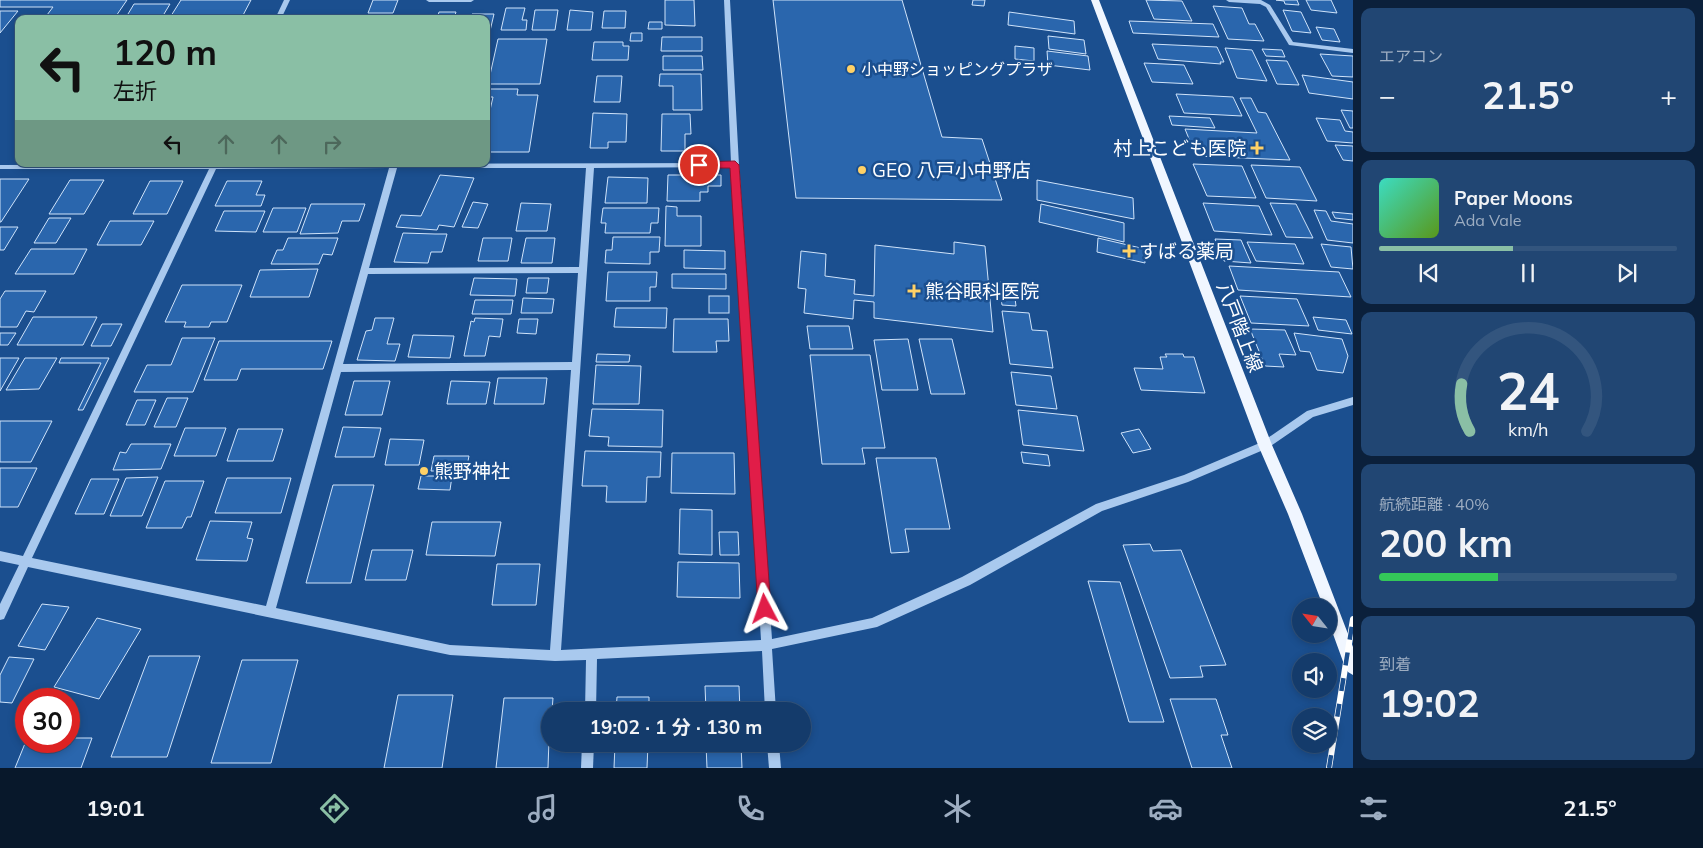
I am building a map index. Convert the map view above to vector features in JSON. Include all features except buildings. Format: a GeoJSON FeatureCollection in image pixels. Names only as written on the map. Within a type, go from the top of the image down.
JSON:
{"type":"FeatureCollection","features":[{"type":"Feature","properties":{"kind":"main road","name":"八戸階上線"},"geometry":{"type":"LineString","coordinates":[[1095,0],[1265,445],[1295,514],[1353,667]]}},
{"type":"Feature","properties":{"kind":"street"},"geometry":{"type":"LineString","coordinates":[[280,15],[287,0]]}},
{"type":"Feature","properties":{"kind":"street"},"geometry":{"type":"LineString","coordinates":[[429,0],[471,0]]}},
{"type":"Feature","properties":{"kind":"street"},"geometry":{"type":"LineString","coordinates":[[728,0],[735,165],[770,702]]}},
{"type":"Feature","properties":{"kind":"street"},"geometry":{"type":"LineString","coordinates":[[1229,0],[1261,2],[1268,6],[1291,44],[1353,51]]}},
{"type":"Feature","properties":{"kind":"street"},"geometry":{"type":"LineString","coordinates":[[490,166],[735,165]]}},
{"type":"Feature","properties":{"kind":"street"},"geometry":{"type":"LineString","coordinates":[[0,167],[15,167]]}},
{"type":"Feature","properties":{"kind":"street"},"geometry":{"type":"LineString","coordinates":[[0,615],[214,167]]}},
{"type":"Feature","properties":{"kind":"street"},"geometry":{"type":"LineString","coordinates":[[270,611],[393,167]]}},
{"type":"Feature","properties":{"kind":"street"},"geometry":{"type":"LineString","coordinates":[[555,656],[590,167]]}},
{"type":"Feature","properties":{"kind":"street"},"geometry":{"type":"LineString","coordinates":[[364,271],[582,270]]}},
{"type":"Feature","properties":{"kind":"street"},"geometry":{"type":"LineString","coordinates":[[337,368],[576,366]]}},
{"type":"Feature","properties":{"kind":"street"},"geometry":{"type":"LineString","coordinates":[[0,556],[450,650],[555,656],[767,645],[874,623],[966,581],[1098,507],[1185,479],[1265,445],[1310,414],[1353,401]]}},
{"type":"Feature","properties":{"kind":"street"},"geometry":{"type":"LineString","coordinates":[[590,702],[592,654]]}},
{"type":"Feature","properties":{"kind":"street"},"geometry":{"type":"LineString","coordinates":[[587,768],[588,752]]}},
{"type":"Feature","properties":{"kind":"street"},"geometry":{"type":"LineString","coordinates":[[774,752],[775,768]]}},
{"type":"Feature","properties":{"kind":"railway"},"geometry":{"type":"LineString","coordinates":[[1329,768],[1353,619]]}},
{"type":"Feature","properties":{"kind":"place","name":"小中野ショッピングプラザ"},"geometry":{"type":"Point","coordinates":[851,69]}},
{"type":"Feature","properties":{"kind":"place","name":"村上こども医院"},"geometry":{"type":"Point","coordinates":[1257,148]}},
{"type":"Feature","properties":{"kind":"place","name":"GEO 八戸小中野店"},"geometry":{"type":"Point","coordinates":[862,170]}},
{"type":"Feature","properties":{"kind":"place","name":"すばる薬局"},"geometry":{"type":"Point","coordinates":[1129,251]}},
{"type":"Feature","properties":{"kind":"place","name":"熊谷眼科医院"},"geometry":{"type":"Point","coordinates":[914,291]}},
{"type":"Feature","properties":{"kind":"place","name":"熊野神社"},"geometry":{"type":"Point","coordinates":[424,471]}},
{"type":"Feature","properties":{"kind":"route"},"geometry":{"type":"LineString","coordinates":[[699,165],[735,165],[765,609]]}}]}
